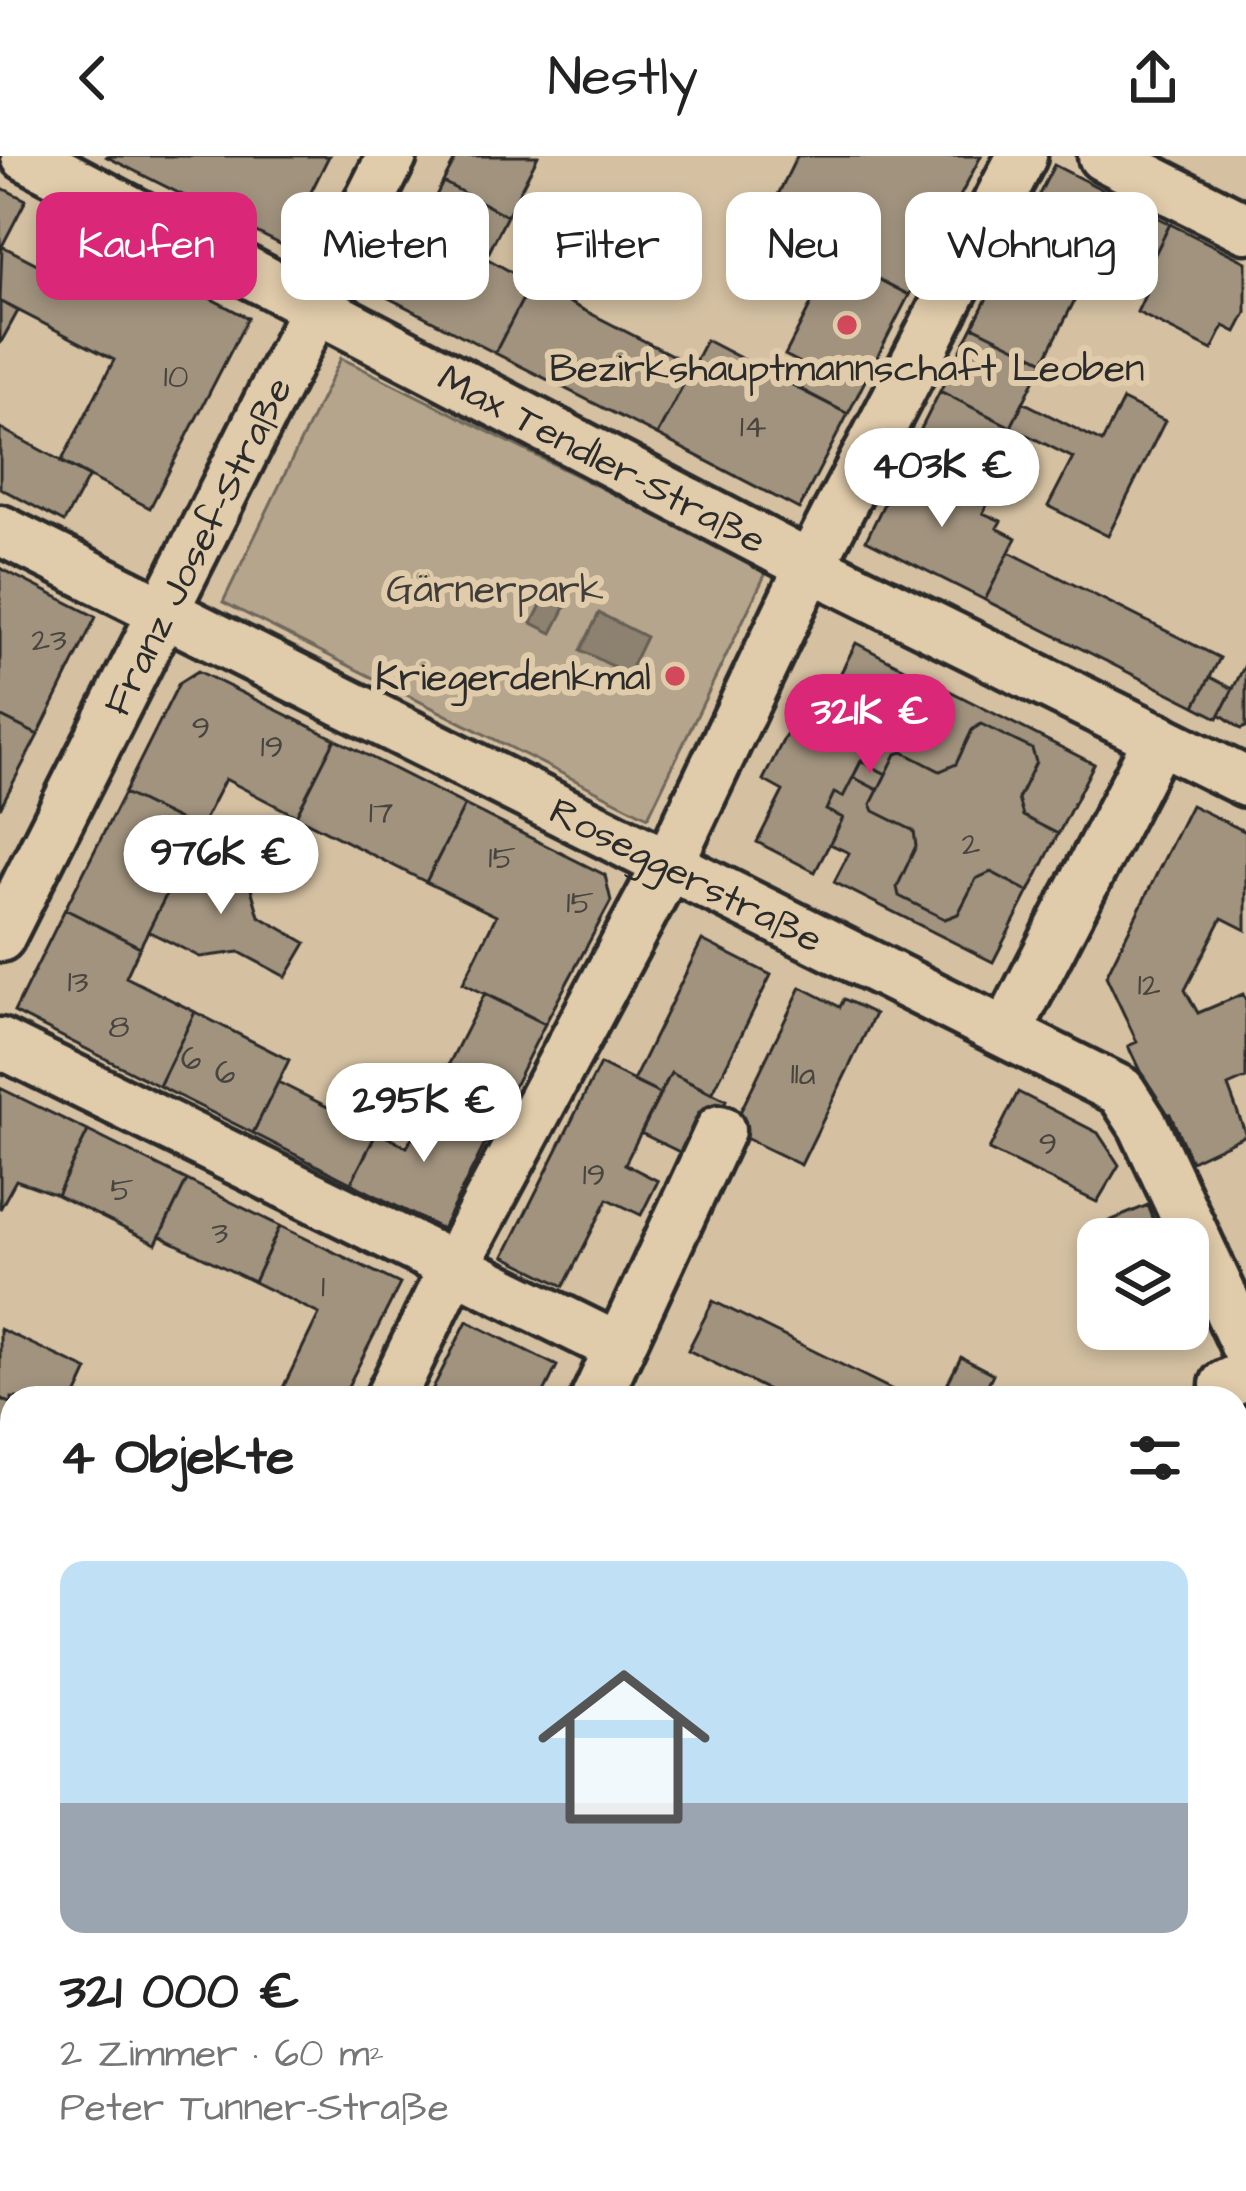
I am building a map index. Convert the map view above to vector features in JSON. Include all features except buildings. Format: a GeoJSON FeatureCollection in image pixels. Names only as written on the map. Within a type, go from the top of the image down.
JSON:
{"type":"FeatureCollection","features":[{"type":"Feature","properties":{"kind":"street","name":"Max Tendler-Straße"},"geometry":{"type":"LineString","coordinates":[[26,156],[810,566],[1246,782]]}},
{"type":"Feature","properties":{"kind":"street","name":"Franz Josef-Straße"},"geometry":{"type":"LineString","coordinates":[[0,937],[392,156]]}},
{"type":"Feature","properties":{"kind":"street"},"geometry":{"type":"LineString","coordinates":[[396,1386],[453,1268],[668,865],[810,566],[1022,156]]}},
{"type":"Feature","properties":{"kind":"street"},"geometry":{"type":"LineString","coordinates":[[1103,156],[1246,228]]}},
{"type":"Feature","properties":{"kind":"street","name":"Roseggerstraße"},"geometry":{"type":"LineString","coordinates":[[0,530],[1101,1079],[1132,1105],[1239,1369]]}},
{"type":"Feature","properties":{"kind":"street"},"geometry":{"type":"LineString","coordinates":[[1007,1032],[1159,738]]}},
{"type":"Feature","properties":{"kind":"street"},"geometry":{"type":"LineString","coordinates":[[0,1042],[619,1348]]}},
{"type":"Feature","properties":{"kind":"street"},"geometry":{"type":"LineString","coordinates":[[602,1386],[720,1130]]}},
{"type":"Feature","properties":{"kind":"green space","name":"Gärnerpark"},"geometry":{"type":"Polygon","coordinates":[[[341,358],[767,571],[648,817],[223,602],[341,358]]]}},
{"type":"Feature","properties":{"kind":"shaded area"},"geometry":{"type":"Polygon","coordinates":[[[549,589],[569,600],[552,633],[532,623],[549,589]]]}},
{"type":"Feature","properties":{"kind":"shaded area"},"geometry":{"type":"Polygon","coordinates":[[[599,613],[646,637],[628,674],[581,650],[599,613]]]}},
{"type":"Feature","properties":{"kind":"place","name":"Bezirkshauptmannschaft Leoben"},"geometry":{"type":"Point","coordinates":[847,325]}},
{"type":"Feature","properties":{"kind":"place","name":"Kriegerdenkmal"},"geometry":{"type":"Point","coordinates":[675,676]}}]}
